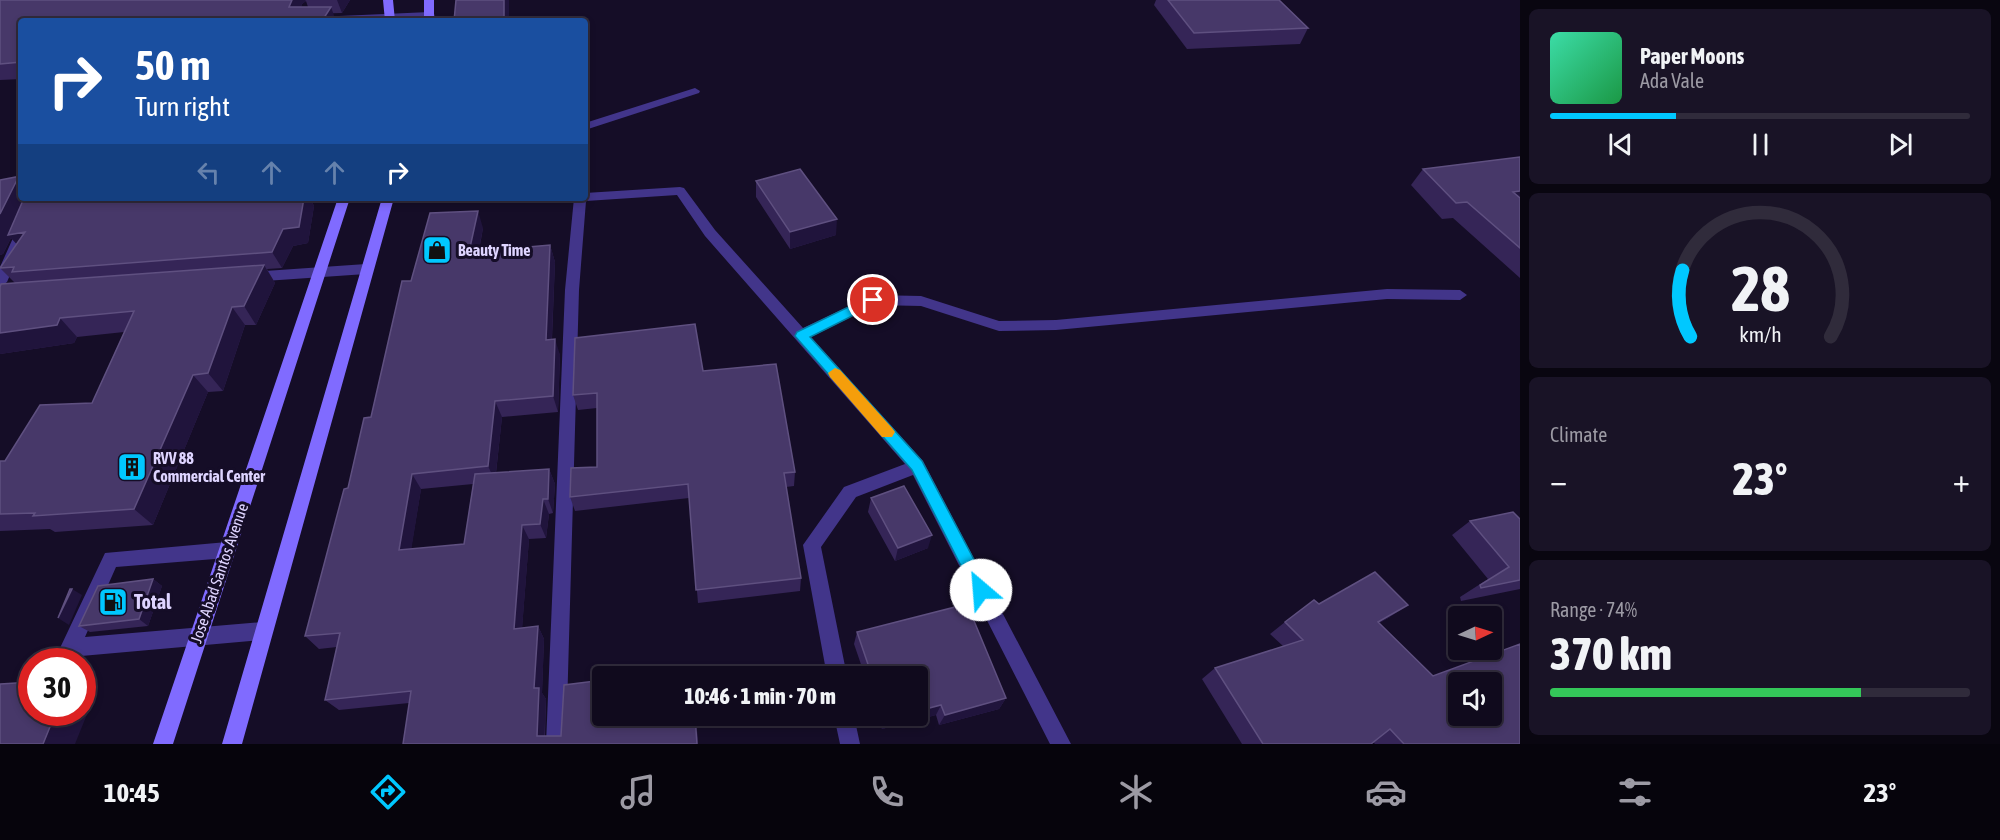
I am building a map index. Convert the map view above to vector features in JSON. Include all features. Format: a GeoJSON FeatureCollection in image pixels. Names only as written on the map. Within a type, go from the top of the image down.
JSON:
{"type":"FeatureCollection","features":[{"type":"Feature","properties":{"kind":"main road"},"geometry":{"type":"LineString","coordinates":[[388,0],[390,18]]}},
{"type":"Feature","properties":{"kind":"main road"},"geometry":{"type":"LineString","coordinates":[[429,0],[429,18]]}},
{"type":"Feature","properties":{"kind":"main road","name":"Jose Abad Santos Avenue"},"geometry":{"type":"LineString","coordinates":[[163,744],[196,637],[227,550],[317,272],[343,201]]}},
{"type":"Feature","properties":{"kind":"main road"},"geometry":{"type":"LineString","coordinates":[[232,744],[387,201]]}},
{"type":"Feature","properties":{"kind":"street"},"geometry":{"type":"LineString","coordinates":[[588,126],[695,92]]}},
{"type":"Feature","properties":{"kind":"street"},"geometry":{"type":"LineString","coordinates":[[588,197],[680,191],[710,233],[917,466],[1061,744]]}},
{"type":"Feature","properties":{"kind":"street"},"geometry":{"type":"LineString","coordinates":[[0,282],[36,201]]}},
{"type":"Feature","properties":{"kind":"street"},"geometry":{"type":"LineString","coordinates":[[556,744],[572,290],[580,201]]}},
{"type":"Feature","properties":{"kind":"street"},"geometry":{"type":"LineString","coordinates":[[235,278],[366,269]]}},
{"type":"Feature","properties":{"kind":"street"},"geometry":{"type":"LineString","coordinates":[[801,336],[873,300],[921,301],[999,326],[1056,326],[1387,294],[1461,295]]}},
{"type":"Feature","properties":{"kind":"street"},"geometry":{"type":"LineString","coordinates":[[835,666],[812,545],[850,492],[917,466]]}},
{"type":"Feature","properties":{"kind":"street"},"geometry":{"type":"LineString","coordinates":[[227,550],[111,559],[70,648],[263,631]]}},
{"type":"Feature","properties":{"kind":"street"},"geometry":{"type":"LineString","coordinates":[[846,726],[850,744]]}},
{"type":"Feature","properties":{"kind":"building"},"geometry":{"type":"Polygon","coordinates":[[[0,0],[292,0],[289,7],[331,7],[324,18],[18,18],[18,62],[0,64],[0,0]]]}},
{"type":"Feature","properties":{"kind":"building"},"geometry":{"type":"Polygon","coordinates":[[[456,0],[504,0],[504,18],[454,18],[456,0]]]}},
{"type":"Feature","properties":{"kind":"building"},"geometry":{"type":"Polygon","coordinates":[[[1168,0],[1279,0],[1308,28],[1194,33],[1168,0]]]}},
{"type":"Feature","properties":{"kind":"building"},"geometry":{"type":"Polygon","coordinates":[[[1520,157],[1520,191],[1513,192],[1520,198],[1520,248],[1467,202],[1456,203],[1423,169],[1520,157]]]}},
{"type":"Feature","properties":{"kind":"building"},"geometry":{"type":"Polygon","coordinates":[[[800,169],[837,219],[790,232],[756,181],[800,169]]]}},
{"type":"Feature","properties":{"kind":"building"},"geometry":{"type":"Polygon","coordinates":[[[18,177],[0,214],[0,180],[18,177]]]}},
{"type":"Feature","properties":{"kind":"building"},"geometry":{"type":"Polygon","coordinates":[[[23,201],[303,201],[299,227],[283,229],[272,252],[12,272],[14,267],[0,268],[25,232],[8,235],[23,201]]]}},
{"type":"Feature","properties":{"kind":"building"},"geometry":{"type":"Polygon","coordinates":[[[478,211],[469,252],[550,245],[546,340],[555,339],[553,396],[495,401],[488,466],[412,474],[399,550],[464,544],[475,474],[549,469],[548,499],[543,499],[540,524],[522,525],[514,629],[538,626],[534,688],[539,688],[537,736],[561,736],[564,685],[592,681],[592,726],[696,726],[697,744],[403,744],[411,691],[325,700],[340,633],[305,636],[344,489],[348,488],[364,418],[371,417],[402,281],[411,281],[430,213],[478,211]]]}},
{"type":"Feature","properties":{"kind":"building"},"geometry":{"type":"Polygon","coordinates":[[[264,265],[244,306],[232,307],[208,373],[193,375],[134,509],[33,516],[35,513],[0,514],[0,461],[5,461],[40,405],[92,403],[134,311],[60,318],[57,325],[0,333],[1,284],[264,265]]]}},
{"type":"Feature","properties":{"kind":"building"},"geometry":{"type":"Polygon","coordinates":[[[695,324],[703,371],[776,364],[795,472],[784,473],[801,578],[696,590],[688,484],[570,497],[571,468],[597,467],[597,393],[573,395],[575,338],[695,324]]]}},
{"type":"Feature","properties":{"kind":"building"},"geometry":{"type":"Polygon","coordinates":[[[904,486],[932,535],[898,548],[871,498],[904,486]]]}},
{"type":"Feature","properties":{"kind":"building"},"geometry":{"type":"Polygon","coordinates":[[[1513,512],[1520,519],[1520,580],[1481,588],[1480,585],[1509,567],[1470,521],[1513,512]]]}},
{"type":"Feature","properties":{"kind":"building"},"geometry":{"type":"Polygon","coordinates":[[[1375,572],[1408,605],[1378,622],[1433,676],[1476,660],[1502,660],[1502,651],[1520,644],[1520,744],[1404,744],[1390,729],[1371,744],[1263,744],[1215,668],[1303,640],[1285,622],[1314,600],[1319,604],[1375,572]]]}},
{"type":"Feature","properties":{"kind":"building"},"geometry":{"type":"Polygon","coordinates":[[[153,579],[139,619],[79,626],[98,586],[153,579]]]}},
{"type":"Feature","properties":{"kind":"building"},"geometry":{"type":"Polygon","coordinates":[[[70,589],[72,589],[58,618],[70,589]]]}},
{"type":"Feature","properties":{"kind":"building"},"geometry":{"type":"Polygon","coordinates":[[[967,604],[1006,698],[945,715],[941,705],[928,708],[928,666],[869,666],[857,632],[967,604]]]}},
{"type":"Feature","properties":{"kind":"building"},"geometry":{"type":"Polygon","coordinates":[[[18,683],[18,726],[50,726],[43,744],[0,744],[0,684],[18,683]]]}},
{"type":"Feature","properties":{"kind":"slow traffic"},"geometry":{"type":"LineString","coordinates":[[835,373],[887,432]]}},
{"type":"Feature","properties":{"kind":"place","name":"Beauty Time"},"geometry":{"type":"Point","coordinates":[437,250]}},
{"type":"Feature","properties":{"kind":"place","name":"RVV 88 Commercial Center"},"geometry":{"type":"Point","coordinates":[132,467]}},
{"type":"Feature","properties":{"kind":"place","name":"Total"},"geometry":{"type":"Point","coordinates":[113,602]}},
{"type":"Feature","properties":{"kind":"route"},"geometry":{"type":"LineString","coordinates":[[873,300],[801,336],[917,466],[981,590]]}}]}
